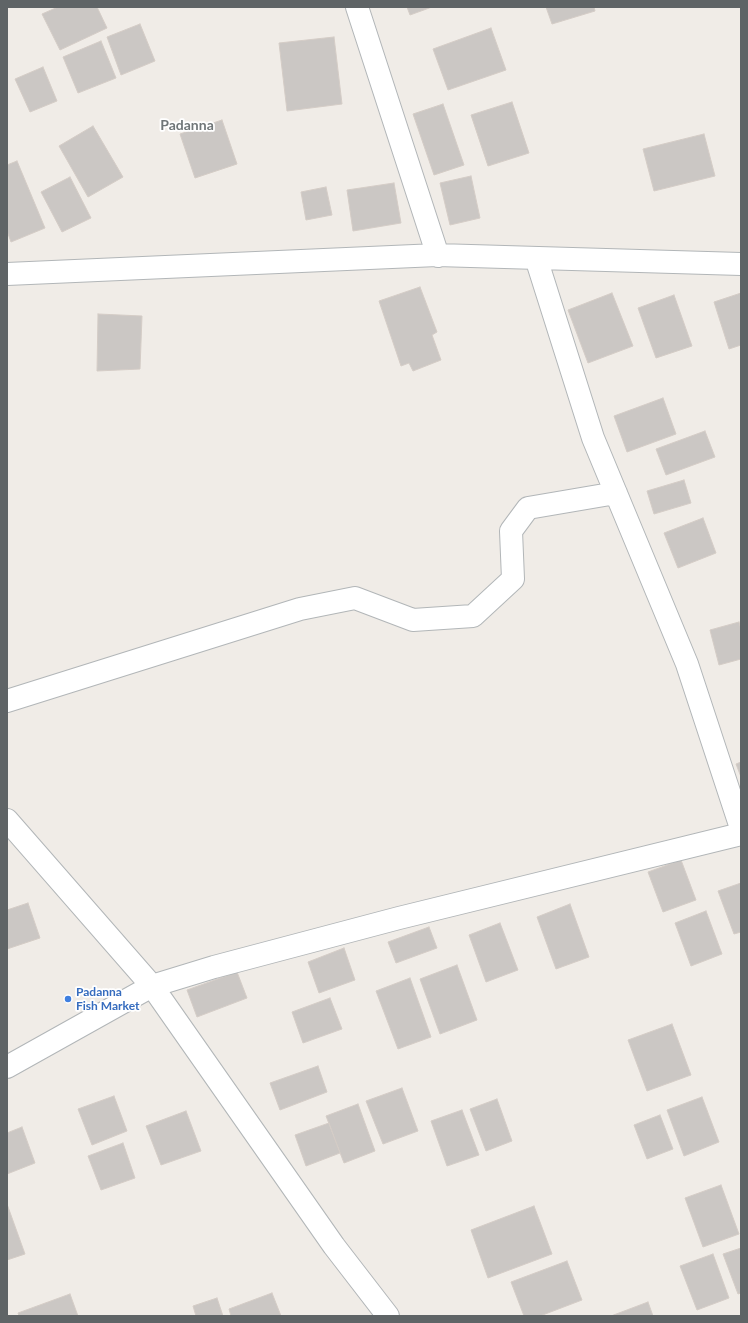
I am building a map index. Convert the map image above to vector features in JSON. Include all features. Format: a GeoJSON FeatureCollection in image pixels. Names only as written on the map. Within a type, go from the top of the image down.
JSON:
{"type":"FeatureCollection","features":[{"type":"Feature","properties":{"kind":"street"},"geometry":{"type":"LineString","coordinates":[[357,7],[438,256]]}},
{"type":"Feature","properties":{"kind":"street"},"geometry":{"type":"LineString","coordinates":[[7,274],[438,256],[741,264]]}},
{"type":"Feature","properties":{"kind":"street"},"geometry":{"type":"LineString","coordinates":[[536,258],[593,438],[687,664],[741,828]]}},
{"type":"Feature","properties":{"kind":"street"},"geometry":{"type":"LineString","coordinates":[[7,701],[300,609],[355,598],[412,620],[473,616],[513,579],[511,530],[528,508],[616,493]]}},
{"type":"Feature","properties":{"kind":"street"},"geometry":{"type":"LineString","coordinates":[[7,820],[152,986],[334,1246],[388,1316]]}},
{"type":"Feature","properties":{"kind":"street"},"geometry":{"type":"LineString","coordinates":[[7,1068],[152,986],[214,967],[399,918],[741,834]]}},
{"type":"Feature","properties":{"kind":"building"},"geometry":{"type":"Polygon","coordinates":[[[58,7],[97,7],[107,28],[60,50],[42,14],[58,7]]]}},
{"type":"Feature","properties":{"kind":"building"},"geometry":{"type":"Polygon","coordinates":[[[407,7],[432,7],[410,15],[407,7]]]}},
{"type":"Feature","properties":{"kind":"building"},"geometry":{"type":"Polygon","coordinates":[[[546,7],[594,7],[595,11],[552,24],[546,7]]]}},
{"type":"Feature","properties":{"kind":"building"},"geometry":{"type":"Polygon","coordinates":[[[140,24],[155,61],[121,75],[107,37],[140,24]]]}},
{"type":"Feature","properties":{"kind":"building"},"geometry":{"type":"Polygon","coordinates":[[[491,28],[506,70],[448,90],[433,49],[491,28]]]}},
{"type":"Feature","properties":{"kind":"building"},"geometry":{"type":"Polygon","coordinates":[[[334,37],[342,104],[287,111],[279,43],[334,37]]]}},
{"type":"Feature","properties":{"kind":"building"},"geometry":{"type":"Polygon","coordinates":[[[101,41],[116,78],[78,93],[63,57],[101,41]]]}},
{"type":"Feature","properties":{"kind":"building"},"geometry":{"type":"Polygon","coordinates":[[[43,67],[57,101],[30,112],[15,79],[43,67]]]}},
{"type":"Feature","properties":{"kind":"building"},"geometry":{"type":"Polygon","coordinates":[[[512,102],[529,153],[488,166],[471,115],[512,102]]]}},
{"type":"Feature","properties":{"kind":"building"},"geometry":{"type":"Polygon","coordinates":[[[443,104],[464,165],[434,175],[413,114],[443,104]]]}},
{"type":"Feature","properties":{"kind":"building"},"geometry":{"type":"Polygon","coordinates":[[[222,120],[237,164],[195,178],[180,134],[222,120]]]}},
{"type":"Feature","properties":{"kind":"building"},"geometry":{"type":"Polygon","coordinates":[[[93,126],[123,177],[88,197],[59,146],[93,126]]]}},
{"type":"Feature","properties":{"kind":"building"},"geometry":{"type":"Polygon","coordinates":[[[704,134],[715,176],[654,191],[643,149],[704,134]]]}},
{"type":"Feature","properties":{"kind":"building"},"geometry":{"type":"Polygon","coordinates":[[[17,161],[45,228],[11,242],[7,231],[7,165],[17,161]]]}},
{"type":"Feature","properties":{"kind":"building"},"geometry":{"type":"Polygon","coordinates":[[[471,176],[480,218],[450,225],[440,183],[471,176]]]}},
{"type":"Feature","properties":{"kind":"building"},"geometry":{"type":"Polygon","coordinates":[[[70,177],[91,218],[62,232],[41,192],[70,177]]]}},
{"type":"Feature","properties":{"kind":"building"},"geometry":{"type":"Polygon","coordinates":[[[394,183],[401,223],[353,231],[347,190],[394,183]]]}},
{"type":"Feature","properties":{"kind":"building"},"geometry":{"type":"Polygon","coordinates":[[[326,187],[332,215],[306,220],[301,192],[326,187]]]}},
{"type":"Feature","properties":{"kind":"building"},"geometry":{"type":"Polygon","coordinates":[[[420,287],[437,332],[432,335],[441,360],[413,371],[409,363],[401,366],[379,301],[420,287]]]}},
{"type":"Feature","properties":{"kind":"building"},"geometry":{"type":"Polygon","coordinates":[[[612,293],[633,346],[588,363],[568,310],[612,293]]]}},
{"type":"Feature","properties":{"kind":"building"},"geometry":{"type":"Polygon","coordinates":[[[741,293],[741,345],[729,349],[714,302],[741,293]]]}},
{"type":"Feature","properties":{"kind":"building"},"geometry":{"type":"Polygon","coordinates":[[[674,295],[692,346],[656,358],[638,308],[674,295]]]}},
{"type":"Feature","properties":{"kind":"building"},"geometry":{"type":"Polygon","coordinates":[[[98,314],[142,316],[140,369],[97,371],[98,314]]]}},
{"type":"Feature","properties":{"kind":"building"},"geometry":{"type":"Polygon","coordinates":[[[663,398],[676,434],[627,452],[614,416],[663,398]]]}},
{"type":"Feature","properties":{"kind":"building"},"geometry":{"type":"Polygon","coordinates":[[[705,431],[715,457],[666,475],[656,449],[705,431]]]}},
{"type":"Feature","properties":{"kind":"building"},"geometry":{"type":"Polygon","coordinates":[[[684,480],[691,503],[654,514],[647,491],[684,480]]]}},
{"type":"Feature","properties":{"kind":"building"},"geometry":{"type":"Polygon","coordinates":[[[703,518],[716,553],[678,568],[664,533],[703,518]]]}},
{"type":"Feature","properties":{"kind":"building"},"geometry":{"type":"Polygon","coordinates":[[[739,622],[741,630],[741,659],[719,665],[710,630],[739,622]]]}},
{"type":"Feature","properties":{"kind":"building"},"geometry":{"type":"Polygon","coordinates":[[[741,762],[741,777],[736,764],[741,762]]]}},
{"type":"Feature","properties":{"kind":"building"},"geometry":{"type":"Polygon","coordinates":[[[681,860],[696,900],[663,912],[648,872],[681,860]]]}},
{"type":"Feature","properties":{"kind":"building"},"geometry":{"type":"Polygon","coordinates":[[[741,883],[741,932],[734,934],[718,891],[741,883]]]}},
{"type":"Feature","properties":{"kind":"building"},"geometry":{"type":"Polygon","coordinates":[[[28,903],[40,938],[7,949],[7,910],[28,903]]]}},
{"type":"Feature","properties":{"kind":"building"},"geometry":{"type":"Polygon","coordinates":[[[570,904],[589,957],[556,969],[537,917],[570,904]]]}},
{"type":"Feature","properties":{"kind":"building"},"geometry":{"type":"Polygon","coordinates":[[[706,911],[722,954],[691,966],[675,923],[706,911]]]}},
{"type":"Feature","properties":{"kind":"building"},"geometry":{"type":"Polygon","coordinates":[[[500,923],[518,970],[486,982],[469,935],[500,923]]]}},
{"type":"Feature","properties":{"kind":"building"},"geometry":{"type":"Polygon","coordinates":[[[429,927],[437,948],[396,963],[388,942],[429,927]]]}},
{"type":"Feature","properties":{"kind":"building"},"geometry":{"type":"Polygon","coordinates":[[[344,948],[355,980],[319,993],[308,962],[344,948]]]}},
{"type":"Feature","properties":{"kind":"building"},"geometry":{"type":"Polygon","coordinates":[[[457,965],[477,1020],[440,1034],[420,979],[457,965]]]}},
{"type":"Feature","properties":{"kind":"building"},"geometry":{"type":"Polygon","coordinates":[[[237,972],[247,998],[197,1017],[187,990],[237,972]]]}},
{"type":"Feature","properties":{"kind":"building"},"geometry":{"type":"Polygon","coordinates":[[[410,978],[431,1037],[398,1049],[376,991],[410,978]]]}},
{"type":"Feature","properties":{"kind":"building"},"geometry":{"type":"Polygon","coordinates":[[[330,998],[342,1029],[303,1043],[292,1012],[330,998]]]}},
{"type":"Feature","properties":{"kind":"building"},"geometry":{"type":"Polygon","coordinates":[[[672,1024],[691,1075],[647,1091],[628,1040],[672,1024]]]}},
{"type":"Feature","properties":{"kind":"building"},"geometry":{"type":"Polygon","coordinates":[[[318,1066],[327,1092],[280,1110],[270,1083],[318,1066]]]}},
{"type":"Feature","properties":{"kind":"building"},"geometry":{"type":"Polygon","coordinates":[[[402,1088],[418,1131],[383,1144],[366,1101],[402,1088]]]}},
{"type":"Feature","properties":{"kind":"building"},"geometry":{"type":"Polygon","coordinates":[[[114,1096],[127,1131],[92,1145],[78,1109],[114,1096]]]}},
{"type":"Feature","properties":{"kind":"building"},"geometry":{"type":"Polygon","coordinates":[[[702,1097],[719,1142],[684,1156],[667,1110],[702,1097]]]}},
{"type":"Feature","properties":{"kind":"building"},"geometry":{"type":"Polygon","coordinates":[[[497,1099],[512,1141],[486,1151],[470,1109],[497,1099]]]}},
{"type":"Feature","properties":{"kind":"building"},"geometry":{"type":"Polygon","coordinates":[[[358,1104],[375,1151],[344,1163],[326,1116],[358,1104]]]}},
{"type":"Feature","properties":{"kind":"building"},"geometry":{"type":"Polygon","coordinates":[[[462,1110],[479,1155],[447,1166],[431,1121],[462,1110]]]}},
{"type":"Feature","properties":{"kind":"building"},"geometry":{"type":"Polygon","coordinates":[[[186,1111],[201,1151],[161,1165],[146,1126],[186,1111]]]}},
{"type":"Feature","properties":{"kind":"building"},"geometry":{"type":"Polygon","coordinates":[[[660,1115],[673,1149],[647,1159],[634,1125],[660,1115]]]}},
{"type":"Feature","properties":{"kind":"building"},"geometry":{"type":"Polygon","coordinates":[[[329,1123],[340,1153],[306,1166],[295,1135],[329,1123]]]}},
{"type":"Feature","properties":{"kind":"building"},"geometry":{"type":"Polygon","coordinates":[[[22,1127],[35,1163],[7,1174],[7,1133],[22,1127]]]}},
{"type":"Feature","properties":{"kind":"building"},"geometry":{"type":"Polygon","coordinates":[[[123,1143],[135,1178],[101,1190],[88,1156],[123,1143]]]}},
{"type":"Feature","properties":{"kind":"building"},"geometry":{"type":"Polygon","coordinates":[[[721,1185],[739,1234],[703,1247],[685,1198],[721,1185]]]}},
{"type":"Feature","properties":{"kind":"building"},"geometry":{"type":"Polygon","coordinates":[[[7,1204],[25,1254],[7,1260],[7,1204]]]}},
{"type":"Feature","properties":{"kind":"building"},"geometry":{"type":"Polygon","coordinates":[[[534,1206],[552,1254],[488,1278],[471,1230],[534,1206]]]}},
{"type":"Feature","properties":{"kind":"building"},"geometry":{"type":"Polygon","coordinates":[[[741,1248],[741,1293],[738,1294],[723,1254],[741,1248]]]}},
{"type":"Feature","properties":{"kind":"building"},"geometry":{"type":"Polygon","coordinates":[[[713,1254],[729,1298],[697,1310],[680,1266],[713,1254]]]}},
{"type":"Feature","properties":{"kind":"building"},"geometry":{"type":"Polygon","coordinates":[[[567,1261],[582,1300],[540,1316],[524,1316],[511,1282],[567,1261]]]}},
{"type":"Feature","properties":{"kind":"building"},"geometry":{"type":"Polygon","coordinates":[[[272,1293],[281,1316],[231,1316],[229,1309],[272,1293]]]}},
{"type":"Feature","properties":{"kind":"building"},"geometry":{"type":"Polygon","coordinates":[[[70,1294],[78,1316],[19,1316],[18,1313],[70,1294]]]}},
{"type":"Feature","properties":{"kind":"building"},"geometry":{"type":"Polygon","coordinates":[[[217,1298],[223,1316],[196,1316],[193,1306],[217,1298]]]}},
{"type":"Feature","properties":{"kind":"building"},"geometry":{"type":"Polygon","coordinates":[[[648,1302],[653,1316],[611,1316],[648,1302]]]}},
{"type":"Feature","properties":{"kind":"place","name":"Padanna Fish Market"},"geometry":{"type":"Point","coordinates":[68,999]}},
{"type":"Feature","properties":{"kind":"district","name":"Padanna"},"geometry":{"type":"Point","coordinates":[187,125]}}]}
